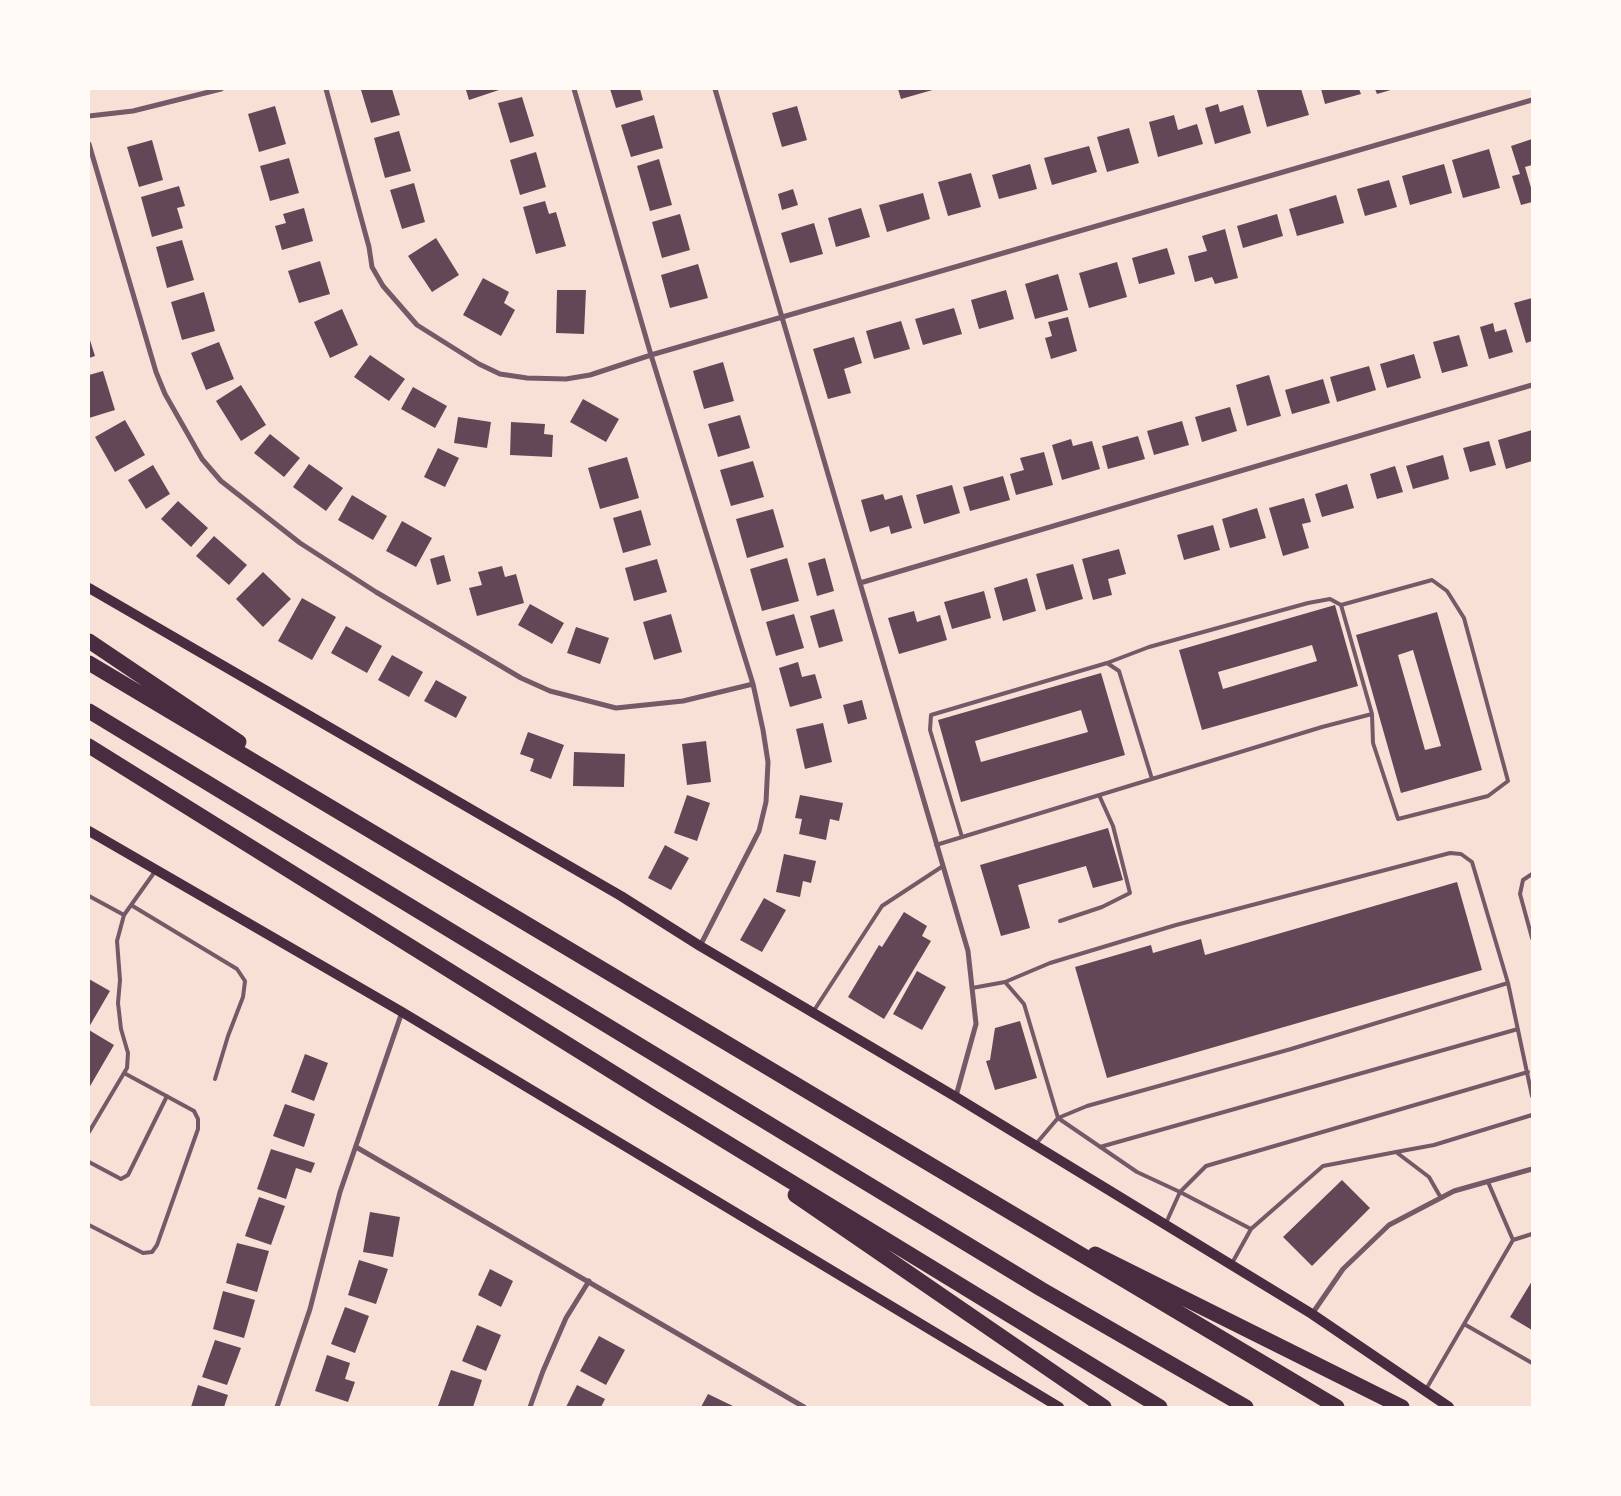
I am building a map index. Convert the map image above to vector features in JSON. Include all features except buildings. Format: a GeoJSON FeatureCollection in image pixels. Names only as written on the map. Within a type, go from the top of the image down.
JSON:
{"type":"FeatureCollection","features":[{"type":"Feature","properties":{"kind":"highway"},"geometry":{"type":"LineString","coordinates":[[89,642],[404,852]]}},
{"type":"Feature","properties":{"kind":"highway"},"geometry":{"type":"LineString","coordinates":[[89,663],[1337,1407]]}},
{"type":"Feature","properties":{"kind":"highway"},"geometry":{"type":"LineString","coordinates":[[89,711],[1041,1289],[1245,1407]]}},
{"type":"Feature","properties":{"kind":"highway"},"geometry":{"type":"LineString","coordinates":[[89,746],[658,1101],[1160,1407]]}},
{"type":"Feature","properties":{"kind":"highway"},"geometry":{"type":"LineString","coordinates":[[658,1101],[1104,1407]]}},
{"type":"Feature","properties":{"kind":"highway"},"geometry":{"type":"LineString","coordinates":[[976,1193],[1402,1407]]}},
{"type":"Feature","properties":{"kind":"main road"},"geometry":{"type":"LineString","coordinates":[[89,588],[622,896],[700,946],[956,1097],[1312,1314],[1449,1407]]}},
{"type":"Feature","properties":{"kind":"main road"},"geometry":{"type":"LineString","coordinates":[[89,831],[402,1012],[1059,1407]]}},
{"type":"Feature","properties":{"kind":"street"},"geometry":{"type":"LineString","coordinates":[[89,116],[133,111],[221,89]]}},
{"type":"Feature","properties":{"kind":"street"},"geometry":{"type":"LineString","coordinates":[[326,89],[369,247],[372,267],[383,286],[417,325],[479,364],[500,374],[527,378],[566,379],[590,375],[651,355],[1532,100]]}},
{"type":"Feature","properties":{"kind":"street"},"geometry":{"type":"LineString","coordinates":[[574,89],[651,355],[753,684],[764,730],[768,762],[766,802],[759,831],[700,946]]}},
{"type":"Feature","properties":{"kind":"street"},"geometry":{"type":"LineString","coordinates":[[714,89],[783,317],[968,951],[976,1024],[956,1097]]}},
{"type":"Feature","properties":{"kind":"street"},"geometry":{"type":"LineString","coordinates":[[89,144],[156,372],[165,394],[202,459],[221,481],[300,543],[367,586],[521,678],[550,690],[616,708],[683,701],[753,684]]}},
{"type":"Feature","properties":{"kind":"street"},"geometry":{"type":"LineString","coordinates":[[860,584],[1532,384]]}},
{"type":"Feature","properties":{"kind":"street"},"geometry":{"type":"LineString","coordinates":[[277,1407],[310,1310],[340,1192],[402,1012]]}},
{"type":"Feature","properties":{"kind":"street"},"geometry":{"type":"LineString","coordinates":[[356,1147],[804,1407]]}},
{"type":"Feature","properties":{"kind":"street"},"geometry":{"type":"LineString","coordinates":[[1312,1314],[1343,1269],[1389,1225],[1454,1192],[1532,1169]]}},
{"type":"Feature","properties":{"kind":"street"},"geometry":{"type":"LineString","coordinates":[[530,1407],[566,1318],[589,1281]]}},
{"type":"Feature","properties":{"kind":"street"},"geometry":{"type":"LineString","coordinates":[[792,1407],[795,1402]]}},
{"type":"Feature","properties":{"kind":"lane"},"geometry":{"type":"LineString","coordinates":[[962,837],[930,730],[931,715],[1107,663],[1149,647],[1308,602],[1330,599],[1342,606],[1372,714],[1373,743],[1398,819],[1488,796],[1508,781],[1464,618],[1447,591],[1432,580],[1342,606]]}},
{"type":"Feature","properties":{"kind":"lane"},"geometry":{"type":"LineString","coordinates":[[1107,663],[1119,671],[1152,779]]}},
{"type":"Feature","properties":{"kind":"lane"},"geometry":{"type":"LineString","coordinates":[[936,845],[1322,727],[1372,714]]}},
{"type":"Feature","properties":{"kind":"lane"},"geometry":{"type":"LineString","coordinates":[[1060,921],[1102,908],[1130,893],[1112,826],[1099,795]]}},
{"type":"Feature","properties":{"kind":"lane"},"geometry":{"type":"LineString","coordinates":[[972,988],[1005,982],[1050,963],[1176,925],[1450,853],[1461,854],[1472,862],[1508,983],[1532,1096]]}},
{"type":"Feature","properties":{"kind":"lane"},"geometry":{"type":"LineString","coordinates":[[813,1012],[882,906],[943,866]]}},
{"type":"Feature","properties":{"kind":"lane"},"geometry":{"type":"LineString","coordinates":[[89,1132],[127,1068],[128,1053],[121,1029],[118,1003],[120,980],[117,942],[124,915],[156,870]]}},
{"type":"Feature","properties":{"kind":"lane"},"geometry":{"type":"LineString","coordinates":[[1532,874],[1523,880],[1520,894],[1532,938]]}},
{"type":"Feature","properties":{"kind":"lane"},"geometry":{"type":"LineString","coordinates":[[89,896],[124,915]]}},
{"type":"Feature","properties":{"kind":"lane"},"geometry":{"type":"LineString","coordinates":[[131,906],[238,969],[245,981],[243,997],[228,1036],[215,1079]]}},
{"type":"Feature","properties":{"kind":"lane"},"geometry":{"type":"LineString","coordinates":[[1005,982],[1024,1004],[1058,1118],[1137,1172],[1251,1229]]}},
{"type":"Feature","properties":{"kind":"lane"},"geometry":{"type":"LineString","coordinates":[[1035,1145],[1058,1118],[1087,1106],[1291,1049],[1508,983]]}},
{"type":"Feature","properties":{"kind":"lane"},"geometry":{"type":"LineString","coordinates":[[1100,1147],[1518,1029]]}},
{"type":"Feature","properties":{"kind":"lane"},"geometry":{"type":"LineString","coordinates":[[1165,1225],[1180,1192],[1206,1166],[1528,1072]]}},
{"type":"Feature","properties":{"kind":"lane"},"geometry":{"type":"LineString","coordinates":[[89,1225],[143,1253],[152,1252],[157,1244],[198,1130],[198,1119],[194,1111],[124,1074]]}},
{"type":"Feature","properties":{"kind":"lane"},"geometry":{"type":"LineString","coordinates":[[89,1162],[121,1180],[128,1175],[167,1096]]}},
{"type":"Feature","properties":{"kind":"lane"},"geometry":{"type":"LineString","coordinates":[[1231,1266],[1251,1229],[1323,1166],[1434,1145],[1532,1115]]}},
{"type":"Feature","properties":{"kind":"lane"},"geometry":{"type":"LineString","coordinates":[[1396,1152],[1429,1177],[1441,1198]]}},
{"type":"Feature","properties":{"kind":"lane"},"geometry":{"type":"LineString","coordinates":[[1488,1182],[1513,1240]]}},
{"type":"Feature","properties":{"kind":"lane"},"geometry":{"type":"LineString","coordinates":[[1425,1391],[1513,1240],[1532,1234]]}},
{"type":"Feature","properties":{"kind":"lane"},"geometry":{"type":"LineString","coordinates":[[1464,1324],[1532,1363]]}}]}
